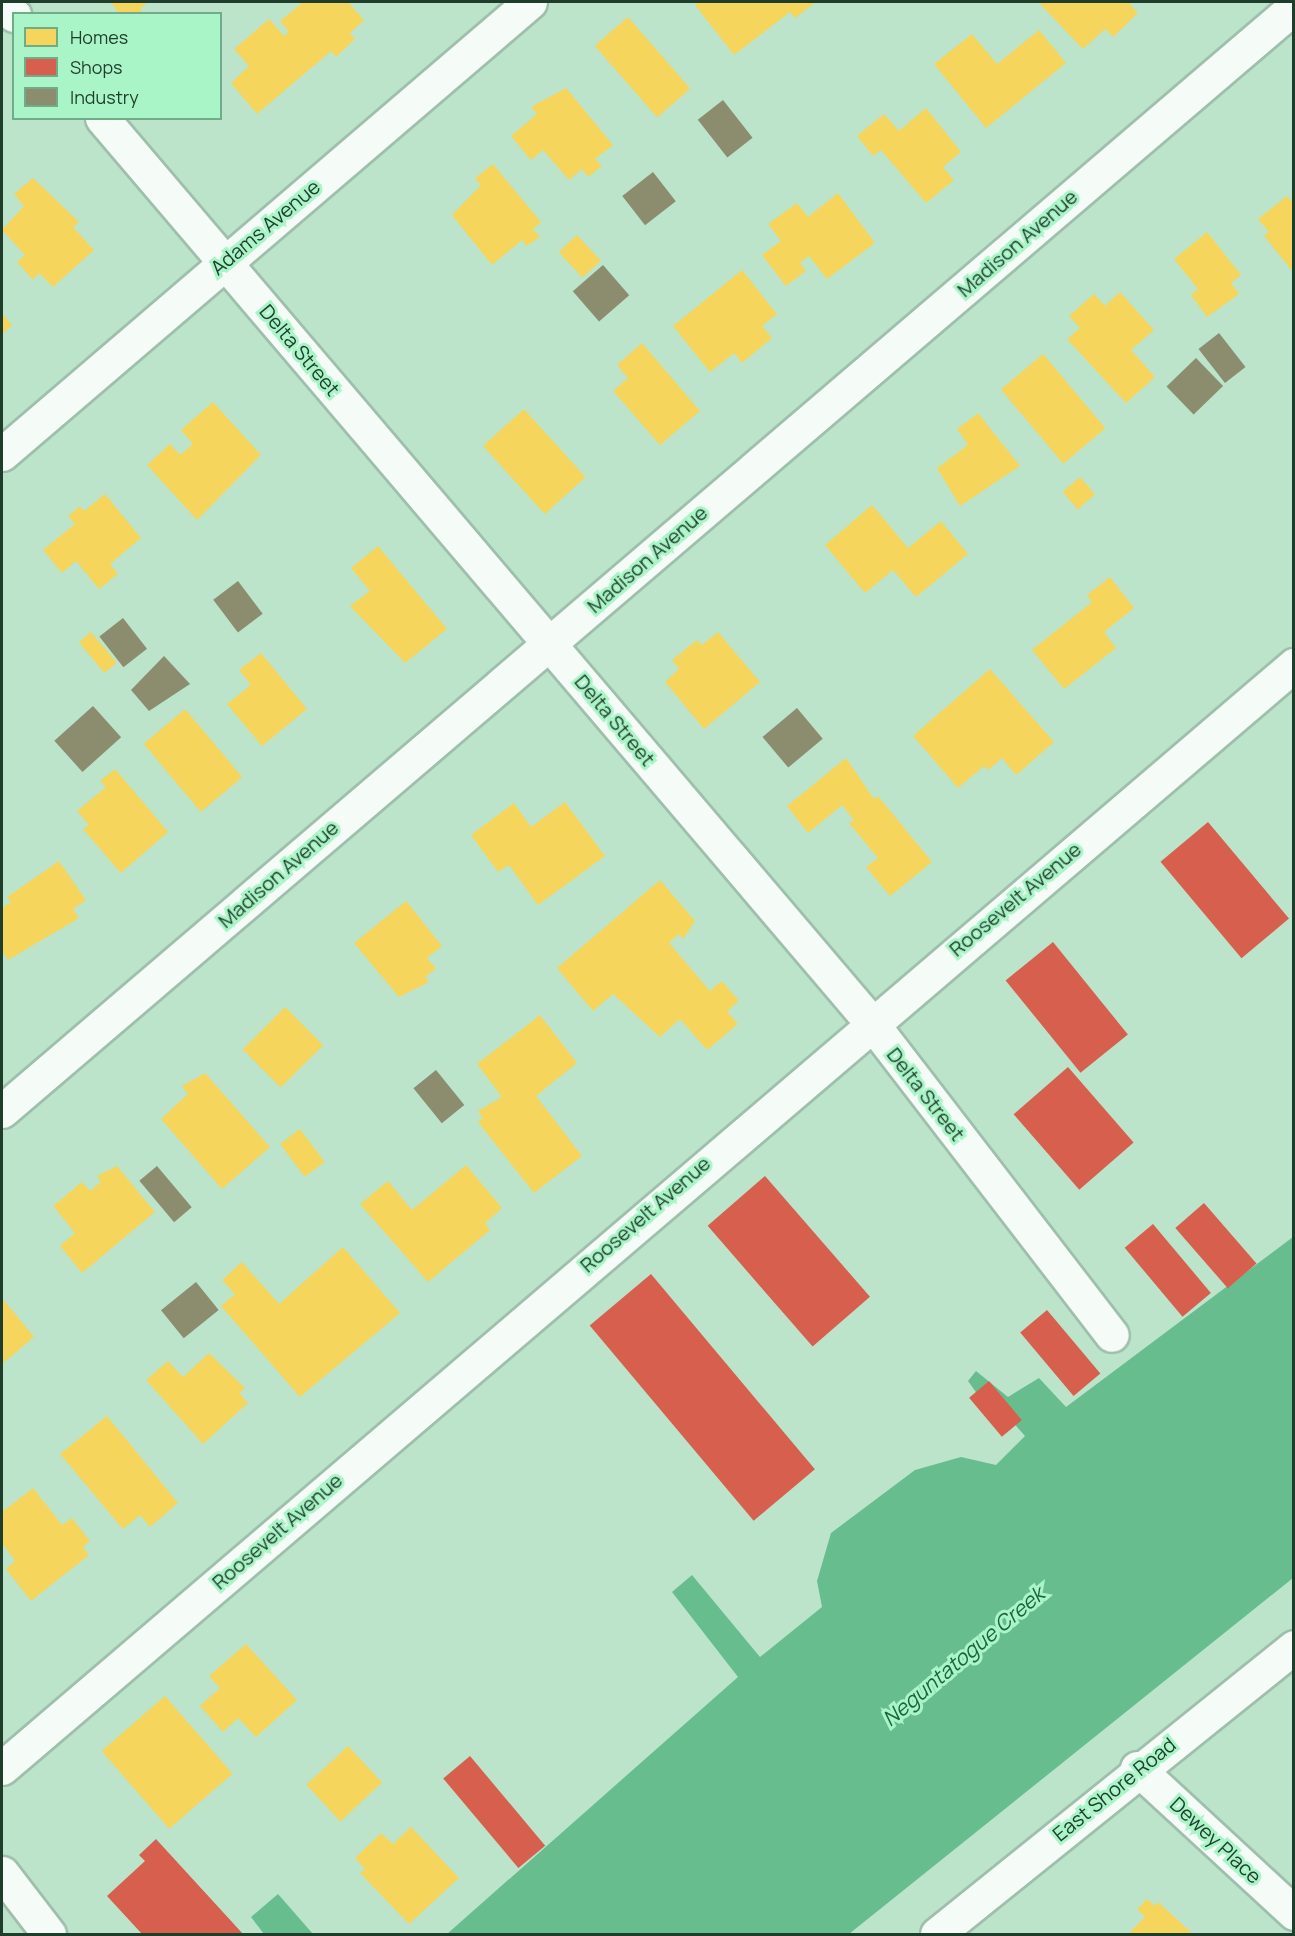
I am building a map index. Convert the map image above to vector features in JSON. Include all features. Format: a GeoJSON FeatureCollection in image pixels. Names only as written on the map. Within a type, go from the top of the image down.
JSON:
{"type":"FeatureCollection","features":[{"type":"Feature","properties":{"kind":"street","name":"Adams Avenue"},"geometry":{"type":"LineString","coordinates":[[2,454],[530,2]]}},
{"type":"Feature","properties":{"kind":"street","name":"Madison Avenue"},"geometry":{"type":"LineString","coordinates":[[2,1111],[1293,7]]}},
{"type":"Feature","properties":{"kind":"street","name":"Delta Street"},"geometry":{"type":"LineString","coordinates":[[104,120],[870,1021],[1112,1335]]}},
{"type":"Feature","properties":{"kind":"street","name":"Roosevelt Avenue"},"geometry":{"type":"LineString","coordinates":[[2,1768],[870,1021],[1293,665]]}},
{"type":"Feature","properties":{"kind":"street","name":"East Shore Road"},"geometry":{"type":"LineString","coordinates":[[937,1935],[1137,1768],[1293,1647]]}},
{"type":"Feature","properties":{"kind":"street","name":"Dewey Place"},"geometry":{"type":"LineString","coordinates":[[1137,1768],[1293,1913]]}},
{"type":"Feature","properties":{"kind":"street"},"geometry":{"type":"LineString","coordinates":[[2,1873],[49,1935]]}},
{"type":"Feature","properties":{"kind":"water","name":"Neguntatogue Creek"},"geometry":{"type":"Polygon","coordinates":[[[1293,1237],[1293,1578],[849,1934],[447,1934],[738,1677],[672,1592],[692,1575],[760,1657],[822,1607],[817,1581],[831,1533],[915,1470],[961,1457],[996,1465],[1025,1436],[1002,1410],[993,1416],[968,1381],[976,1371],[1008,1397],[1039,1378],[1066,1407],[1293,1237]]]}},
{"type":"Feature","properties":{"kind":"water"},"geometry":{"type":"Polygon","coordinates":[[[278,1894],[313,1934],[264,1934],[251,1917],[278,1894]]]}},
{"type":"Feature","properties":{"kind":"building: Homes"},"geometry":{"type":"Polygon","coordinates":[[[110,2],[148,2],[140,9],[142,12],[118,12],[110,2]]]}},
{"type":"Feature","properties":{"kind":"building: Homes"},"geometry":{"type":"Polygon","coordinates":[[[303,2],[348,2],[364,20],[350,33],[355,39],[336,57],[331,51],[257,114],[231,83],[249,66],[234,49],[269,19],[284,36],[289,32],[280,21],[303,2]]]}},
{"type":"Feature","properties":{"kind":"building: Homes"},"geometry":{"type":"Polygon","coordinates":[[[699,2],[816,2],[795,18],[790,12],[734,55],[695,5],[699,2]]]}},
{"type":"Feature","properties":{"kind":"building: Homes"},"geometry":{"type":"Polygon","coordinates":[[[1038,2],[1128,2],[1138,13],[1113,37],[1105,29],[1083,49],[1038,2]]]}},
{"type":"Feature","properties":{"kind":"building: Homes"},"geometry":{"type":"Polygon","coordinates":[[[628,17],[690,89],[657,118],[595,46],[628,17]]]}},
{"type":"Feature","properties":{"kind":"building: Homes"},"geometry":{"type":"Polygon","coordinates":[[[1039,30],[1066,63],[986,128],[934,64],[972,34],[997,64],[1039,30]]]}},
{"type":"Feature","properties":{"kind":"building: Homes"},"geometry":{"type":"Polygon","coordinates":[[[566,88],[613,145],[595,159],[602,166],[588,177],[582,169],[569,180],[543,150],[531,160],[511,136],[537,114],[531,107],[566,88]]]}},
{"type":"Feature","properties":{"kind":"building: Homes"},"geometry":{"type":"Polygon","coordinates":[[[926,108],[961,152],[943,167],[954,180],[926,203],[881,150],[873,156],[857,136],[884,114],[899,131],[926,108]]]}},
{"type":"Feature","properties":{"kind":"building: Homes"},"geometry":{"type":"Polygon","coordinates":[[[493,164],[541,222],[533,229],[540,237],[527,246],[522,240],[492,265],[452,215],[481,185],[475,178],[493,164]]]}},
{"type":"Feature","properties":{"kind":"building: Homes"},"geometry":{"type":"Polygon","coordinates":[[[33,178],[79,222],[73,227],[94,250],[53,287],[39,273],[33,280],[17,262],[25,255],[2,230],[24,206],[14,194],[33,178]]]}},
{"type":"Feature","properties":{"kind":"building: Homes"},"geometry":{"type":"Polygon","coordinates":[[[838,193],[875,243],[827,279],[809,256],[800,263],[806,271],[786,286],[762,255],[781,241],[768,224],[797,203],[808,217],[838,193]]]}},
{"type":"Feature","properties":{"kind":"building: Homes"},"geometry":{"type":"Polygon","coordinates":[[[1287,196],[1294,204],[1294,273],[1264,236],[1269,232],[1258,219],[1287,196]]]}},
{"type":"Feature","properties":{"kind":"building: Homes"},"geometry":{"type":"Polygon","coordinates":[[[1207,232],[1241,275],[1231,283],[1239,294],[1207,317],[1191,295],[1198,289],[1174,259],[1207,232]]]}},
{"type":"Feature","properties":{"kind":"building: Homes"},"geometry":{"type":"Polygon","coordinates":[[[577,235],[601,261],[583,278],[559,252],[577,235]]]}},
{"type":"Feature","properties":{"kind":"building: Homes"},"geometry":{"type":"Polygon","coordinates":[[[742,270],[777,314],[762,326],[772,338],[742,363],[734,353],[710,372],[673,326],[742,270]]]}},
{"type":"Feature","properties":{"kind":"building: Homes"},"geometry":{"type":"Polygon","coordinates":[[[1120,292],[1154,330],[1131,350],[1155,377],[1126,403],[1067,339],[1080,328],[1069,316],[1094,294],[1105,306],[1120,292]]]}},
{"type":"Feature","properties":{"kind":"building: Homes"},"geometry":{"type":"Polygon","coordinates":[[[2,313],[12,325],[2,335],[2,313]]]}},
{"type":"Feature","properties":{"kind":"building: Homes"},"geometry":{"type":"Polygon","coordinates":[[[642,343],[700,411],[660,445],[613,391],[628,378],[617,365],[642,343]]]}},
{"type":"Feature","properties":{"kind":"building: Homes"},"geometry":{"type":"Polygon","coordinates":[[[1043,354],[1105,428],[1063,464],[1001,389],[1043,354]]]}},
{"type":"Feature","properties":{"kind":"building: Homes"},"geometry":{"type":"Polygon","coordinates":[[[213,402],[261,455],[197,520],[147,465],[170,444],[180,455],[193,444],[181,430],[213,402]]]}},
{"type":"Feature","properties":{"kind":"building: Homes"},"geometry":{"type":"Polygon","coordinates":[[[524,409],[586,477],[545,514],[483,446],[524,409]]]}},
{"type":"Feature","properties":{"kind":"building: Homes"},"geometry":{"type":"Polygon","coordinates":[[[978,413],[1020,466],[960,506],[937,468],[968,445],[957,429],[978,413]]]}},
{"type":"Feature","properties":{"kind":"building: Homes"},"geometry":{"type":"Polygon","coordinates":[[[1080,477],[1095,494],[1078,509],[1063,492],[1080,477]]]}},
{"type":"Feature","properties":{"kind":"building: Homes"},"geometry":{"type":"Polygon","coordinates":[[[105,494],[141,538],[110,564],[118,574],[99,589],[76,561],[62,573],[43,550],[75,524],[68,516],[80,506],[84,511],[105,494]]]}},
{"type":"Feature","properties":{"kind":"building: Homes"},"geometry":{"type":"Polygon","coordinates":[[[872,505],[908,548],[941,521],[968,554],[916,597],[893,570],[865,593],[825,545],[872,505]]]}},
{"type":"Feature","properties":{"kind":"building: Homes"},"geometry":{"type":"Polygon","coordinates":[[[378,546],[447,629],[405,663],[350,606],[370,591],[351,568],[378,546]]]}},
{"type":"Feature","properties":{"kind":"building: Homes"},"geometry":{"type":"Polygon","coordinates":[[[1110,577],[1134,608],[1104,632],[1116,648],[1064,689],[1032,650],[1092,602],[1087,595],[1110,577]]]}},
{"type":"Feature","properties":{"kind":"building: Homes"},"geometry":{"type":"Polygon","coordinates":[[[91,632],[117,663],[104,673],[79,642],[91,632]]]}},
{"type":"Feature","properties":{"kind":"building: Homes"},"geometry":{"type":"Polygon","coordinates":[[[718,632],[760,682],[704,729],[665,682],[679,669],[672,660],[697,640],[702,645],[718,632]]]}},
{"type":"Feature","properties":{"kind":"building: Homes"},"geometry":{"type":"Polygon","coordinates":[[[261,653],[307,709],[262,746],[227,704],[251,685],[239,670],[261,653]]]}},
{"type":"Feature","properties":{"kind":"building: Homes"},"geometry":{"type":"Polygon","coordinates":[[[990,669],[1054,742],[1016,775],[1002,758],[988,770],[984,766],[958,788],[913,736],[990,669]]]}},
{"type":"Feature","properties":{"kind":"building: Homes"},"geometry":{"type":"Polygon","coordinates":[[[185,709],[242,777],[201,812],[144,744],[185,709]]]}},
{"type":"Feature","properties":{"kind":"building: Homes"},"geometry":{"type":"Polygon","coordinates":[[[846,758],[874,799],[878,796],[932,862],[890,896],[866,867],[878,858],[849,823],[854,820],[842,805],[808,833],[787,806],[846,758]]]}},
{"type":"Feature","properties":{"kind":"building: Homes"},"geometry":{"type":"Polygon","coordinates":[[[115,769],[168,832],[121,873],[83,829],[89,825],[77,811],[106,787],[100,781],[115,769]]]}},
{"type":"Feature","properties":{"kind":"building: Homes"},"geometry":{"type":"Polygon","coordinates":[[[565,802],[605,856],[538,905],[509,865],[498,872],[471,835],[514,803],[531,827],[565,802]]]}},
{"type":"Feature","properties":{"kind":"building: Homes"},"geometry":{"type":"Polygon","coordinates":[[[59,861],[86,900],[73,909],[79,918],[8,960],[2,951],[2,908],[11,902],[7,897],[59,861]]]}},
{"type":"Feature","properties":{"kind":"building: Homes"},"geometry":{"type":"Polygon","coordinates":[[[660,880],[695,921],[683,939],[679,934],[669,943],[710,991],[722,981],[739,1001],[727,1011],[738,1024],[707,1050],[680,1019],[660,1037],[613,994],[593,1011],[557,968],[660,880]]]}},
{"type":"Feature","properties":{"kind":"building: Homes"},"geometry":{"type":"Polygon","coordinates":[[[406,901],[442,946],[427,958],[436,969],[425,977],[429,982],[399,997],[354,943],[406,901]]]}},
{"type":"Feature","properties":{"kind":"building: Homes"},"geometry":{"type":"Polygon","coordinates":[[[285,1007],[323,1045],[281,1088],[243,1049],[285,1007]]]}},
{"type":"Feature","properties":{"kind":"building: Homes"},"geometry":{"type":"Polygon","coordinates":[[[540,1015],[577,1063],[536,1096],[582,1156],[534,1193],[478,1122],[483,1118],[478,1111],[502,1097],[477,1064],[540,1015]]]}},
{"type":"Feature","properties":{"kind":"building: Homes"},"geometry":{"type":"Polygon","coordinates":[[[205,1073],[270,1147],[222,1189],[161,1119],[188,1094],[182,1086],[205,1073]]]}},
{"type":"Feature","properties":{"kind":"building: Homes"},"geometry":{"type":"Polygon","coordinates":[[[300,1129],[325,1162],[305,1177],[280,1144],[300,1129]]]}},
{"type":"Feature","properties":{"kind":"building: Homes"},"geometry":{"type":"Polygon","coordinates":[[[466,1165],[502,1208],[485,1223],[490,1230],[428,1282],[360,1204],[388,1181],[412,1210],[466,1165]]]}},
{"type":"Feature","properties":{"kind":"building: Homes"},"geometry":{"type":"Polygon","coordinates":[[[117,1166],[155,1212],[82,1273],[60,1246],[75,1233],[53,1206],[82,1182],[90,1191],[101,1182],[97,1176],[117,1166]]]}},
{"type":"Feature","properties":{"kind":"building: Homes"},"geometry":{"type":"Polygon","coordinates":[[[343,1247],[400,1313],[300,1397],[221,1306],[235,1294],[222,1280],[242,1262],[279,1304],[343,1247]]]}},
{"type":"Feature","properties":{"kind":"building: Homes"},"geometry":{"type":"Polygon","coordinates":[[[2,1298],[34,1337],[2,1364],[2,1298]]]}},
{"type":"Feature","properties":{"kind":"building: Homes"},"geometry":{"type":"Polygon","coordinates":[[[209,1353],[245,1388],[239,1393],[248,1403],[203,1444],[146,1380],[168,1361],[183,1377],[209,1353]]]}},
{"type":"Feature","properties":{"kind":"building: Homes"},"geometry":{"type":"Polygon","coordinates":[[[107,1416],[178,1503],[150,1527],[140,1515],[123,1529],[60,1454],[107,1416]]]}},
{"type":"Feature","properties":{"kind":"building: Homes"},"geometry":{"type":"Polygon","coordinates":[[[33,1488],[62,1525],[72,1518],[90,1541],[83,1547],[89,1555],[31,1601],[6,1569],[15,1561],[2,1543],[2,1512],[33,1488]]]}},
{"type":"Feature","properties":{"kind":"building: Homes"},"geometry":{"type":"Polygon","coordinates":[[[246,1644],[297,1700],[256,1737],[238,1718],[223,1732],[200,1706],[220,1688],[209,1676],[246,1644]]]}},
{"type":"Feature","properties":{"kind":"building: Homes"},"geometry":{"type":"Polygon","coordinates":[[[165,1696],[233,1774],[169,1829],[102,1751],[165,1696]]]}},
{"type":"Feature","properties":{"kind":"building: Homes"},"geometry":{"type":"Polygon","coordinates":[[[348,1746],[382,1783],[340,1821],[306,1785],[348,1746]]]}},
{"type":"Feature","properties":{"kind":"building: Homes"},"geometry":{"type":"Polygon","coordinates":[[[411,1827],[459,1878],[409,1924],[360,1873],[365,1869],[355,1858],[381,1833],[393,1844],[411,1827]]]}},
{"type":"Feature","properties":{"kind":"building: Homes"},"geometry":{"type":"Polygon","coordinates":[[[1147,1899],[1155,1906],[1158,1902],[1193,1934],[1128,1934],[1145,1917],[1137,1909],[1147,1899]]]}},
{"type":"Feature","properties":{"kind":"building: Shops"},"geometry":{"type":"Polygon","coordinates":[[[1208,822],[1289,919],[1241,958],[1161,862],[1208,822]]]}},
{"type":"Feature","properties":{"kind":"building: Shops"},"geometry":{"type":"Polygon","coordinates":[[[1053,942],[1128,1034],[1080,1073],[1006,980],[1053,942]]]}},
{"type":"Feature","properties":{"kind":"building: Shops"},"geometry":{"type":"Polygon","coordinates":[[[1068,1067],[1134,1142],[1079,1190],[1014,1114],[1068,1067]]]}},
{"type":"Feature","properties":{"kind":"building: Shops"},"geometry":{"type":"Polygon","coordinates":[[[765,1176],[870,1297],[813,1347],[708,1226],[765,1176]]]}},
{"type":"Feature","properties":{"kind":"building: Shops"},"geometry":{"type":"Polygon","coordinates":[[[1204,1203],[1256,1263],[1228,1288],[1175,1228],[1204,1203]]]}},
{"type":"Feature","properties":{"kind":"building: Shops"},"geometry":{"type":"Polygon","coordinates":[[[1153,1224],[1211,1293],[1183,1317],[1125,1248],[1153,1224]]]}},
{"type":"Feature","properties":{"kind":"building: Shops"},"geometry":{"type":"Polygon","coordinates":[[[651,1274],[815,1469],[754,1521],[590,1325],[651,1274]]]}},
{"type":"Feature","properties":{"kind":"building: Shops"},"geometry":{"type":"Polygon","coordinates":[[[1047,1310],[1100,1374],[1074,1396],[1020,1332],[1047,1310]]]}},
{"type":"Feature","properties":{"kind":"building: Shops"},"geometry":{"type":"Polygon","coordinates":[[[989,1381],[1022,1420],[1002,1437],[969,1398],[989,1381]]]}},
{"type":"Feature","properties":{"kind":"building: Shops"},"geometry":{"type":"Polygon","coordinates":[[[470,1756],[545,1846],[518,1868],[443,1778],[470,1756]]]}},
{"type":"Feature","properties":{"kind":"building: Shops"},"geometry":{"type":"Polygon","coordinates":[[[156,1839],[243,1934],[142,1934],[107,1896],[145,1861],[139,1855],[156,1839]]]}},
{"type":"Feature","properties":{"kind":"building: Industry"},"geometry":{"type":"Polygon","coordinates":[[[723,100],[753,138],[727,158],[698,120],[723,100]]]}},
{"type":"Feature","properties":{"kind":"building: Industry"},"geometry":{"type":"Polygon","coordinates":[[[653,172],[676,201],[645,225],[622,196],[653,172]]]}},
{"type":"Feature","properties":{"kind":"building: Industry"},"geometry":{"type":"Polygon","coordinates":[[[603,265],[629,295],[599,321],[573,291],[603,265]]]}},
{"type":"Feature","properties":{"kind":"building: Industry"},"geometry":{"type":"Polygon","coordinates":[[[1219,333],[1245,367],[1225,383],[1199,349],[1219,333]]]}},
{"type":"Feature","properties":{"kind":"building: Industry"},"geometry":{"type":"Polygon","coordinates":[[[1196,358],[1223,386],[1194,415],[1167,386],[1196,358]]]}},
{"type":"Feature","properties":{"kind":"building: Industry"},"geometry":{"type":"Polygon","coordinates":[[[238,581],[263,614],[238,632],[213,600],[238,581]]]}},
{"type":"Feature","properties":{"kind":"building: Industry"},"geometry":{"type":"Polygon","coordinates":[[[123,618],[147,649],[123,667],[99,636],[123,618]]]}},
{"type":"Feature","properties":{"kind":"building: Industry"},"geometry":{"type":"Polygon","coordinates":[[[164,656],[190,684],[149,711],[131,690],[164,656]]]}},
{"type":"Feature","properties":{"kind":"building: Industry"},"geometry":{"type":"Polygon","coordinates":[[[93,706],[121,737],[82,772],[54,741],[93,706]]]}},
{"type":"Feature","properties":{"kind":"building: Industry"},"geometry":{"type":"Polygon","coordinates":[[[797,708],[823,739],[788,768],[763,737],[797,708]]]}},
{"type":"Feature","properties":{"kind":"building: Industry"},"geometry":{"type":"Polygon","coordinates":[[[436,1070],[464,1105],[442,1123],[413,1088],[436,1070]]]}},
{"type":"Feature","properties":{"kind":"building: Industry"},"geometry":{"type":"Polygon","coordinates":[[[157,1166],[192,1207],[174,1222],[139,1181],[157,1166]]]}},
{"type":"Feature","properties":{"kind":"building: Industry"},"geometry":{"type":"Polygon","coordinates":[[[196,1282],[219,1310],[184,1338],[161,1310],[196,1282]]]}}]}
